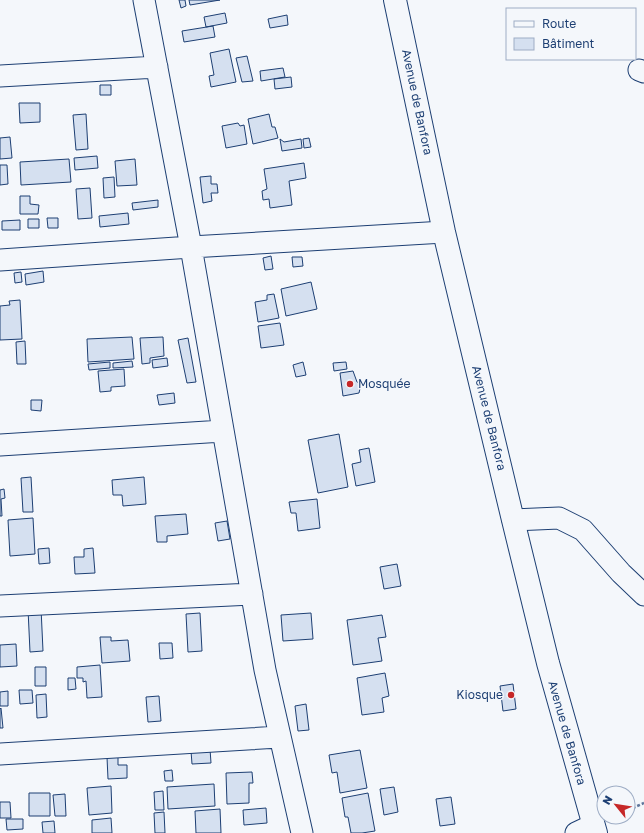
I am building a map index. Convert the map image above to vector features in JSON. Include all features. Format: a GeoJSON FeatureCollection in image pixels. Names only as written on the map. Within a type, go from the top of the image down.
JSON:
{"type":"FeatureCollection","features":[{"type":"Feature","properties":{"kind":"main road","name":"Avenue de Banfora"},"geometry":{"type":"LineString","coordinates":[[395,0],[444,232],[588,830]]}},
{"type":"Feature","properties":{"kind":"street"},"geometry":{"type":"LineString","coordinates":[[144,0],[192,246],[265,670],[302,833]]}},
{"type":"Feature","properties":{"kind":"street"},"geometry":{"type":"LineString","coordinates":[[0,76],[157,67]]}},
{"type":"Feature","properties":{"kind":"street"},"geometry":{"type":"LineString","coordinates":[[0,260],[192,246],[444,232]]}},
{"type":"Feature","properties":{"kind":"street"},"geometry":{"type":"LineString","coordinates":[[0,445],[223,431]]}},
{"type":"Feature","properties":{"kind":"street"},"geometry":{"type":"LineString","coordinates":[[513,520],[559,518],[583,530],[621,573],[644,594]]}},
{"type":"Feature","properties":{"kind":"street"},"geometry":{"type":"LineString","coordinates":[[0,606],[252,594]]}},
{"type":"Feature","properties":{"kind":"street"},"geometry":{"type":"LineString","coordinates":[[0,754],[280,737]]}},
{"type":"Feature","properties":{"kind":"building"},"geometry":{"type":"Polygon","coordinates":[[[179,0],[185,0],[186,6],[181,8],[179,0]]]}},
{"type":"Feature","properties":{"kind":"building"},"geometry":{"type":"Polygon","coordinates":[[[189,0],[220,0],[190,5],[189,0]]]}},
{"type":"Feature","properties":{"kind":"building"},"geometry":{"type":"Polygon","coordinates":[[[225,13],[227,23],[206,27],[204,17],[225,13]]]}},
{"type":"Feature","properties":{"kind":"building"},"geometry":{"type":"Polygon","coordinates":[[[287,15],[288,25],[270,28],[268,19],[287,15]]]}},
{"type":"Feature","properties":{"kind":"building"},"geometry":{"type":"Polygon","coordinates":[[[213,26],[215,37],[184,42],[182,31],[213,26]]]}},
{"type":"Feature","properties":{"kind":"building"},"geometry":{"type":"Polygon","coordinates":[[[229,49],[236,82],[211,87],[209,76],[214,75],[210,53],[229,49]]]}},
{"type":"Feature","properties":{"kind":"building"},"geometry":{"type":"Polygon","coordinates":[[[247,56],[253,81],[242,82],[236,58],[247,56]]]}},
{"type":"Feature","properties":{"kind":"building"},"geometry":{"type":"Polygon","coordinates":[[[283,68],[285,77],[261,81],[260,71],[283,68]]]}},
{"type":"Feature","properties":{"kind":"building"},"geometry":{"type":"Polygon","coordinates":[[[291,77],[292,87],[275,89],[274,79],[291,77]]]}},
{"type":"Feature","properties":{"kind":"building"},"geometry":{"type":"Polygon","coordinates":[[[100,85],[111,85],[111,95],[100,95],[100,85]]]}},
{"type":"Feature","properties":{"kind":"building"},"geometry":{"type":"Polygon","coordinates":[[[19,103],[40,103],[40,122],[20,123],[19,103]]]}},
{"type":"Feature","properties":{"kind":"building"},"geometry":{"type":"Polygon","coordinates":[[[86,114],[88,149],[76,150],[73,115],[86,114]]]}},
{"type":"Feature","properties":{"kind":"building"},"geometry":{"type":"Polygon","coordinates":[[[269,114],[272,127],[275,127],[278,138],[253,144],[248,119],[269,114]]]}},
{"type":"Feature","properties":{"kind":"building"},"geometry":{"type":"Polygon","coordinates":[[[238,123],[240,126],[244,125],[247,144],[226,148],[222,126],[238,123]]]}},
{"type":"Feature","properties":{"kind":"building"},"geometry":{"type":"Polygon","coordinates":[[[10,137],[12,158],[0,159],[0,138],[10,137]]]}},
{"type":"Feature","properties":{"kind":"building"},"geometry":{"type":"Polygon","coordinates":[[[309,138],[311,147],[304,148],[303,139],[309,138]]]}},
{"type":"Feature","properties":{"kind":"building"},"geometry":{"type":"Polygon","coordinates":[[[280,139],[284,142],[301,139],[302,148],[282,151],[280,139]]]}},
{"type":"Feature","properties":{"kind":"building"},"geometry":{"type":"Polygon","coordinates":[[[97,156],[98,168],[75,170],[74,158],[97,156]]]}},
{"type":"Feature","properties":{"kind":"building"},"geometry":{"type":"Polygon","coordinates":[[[69,159],[71,182],[21,185],[20,162],[69,159]]]}},
{"type":"Feature","properties":{"kind":"building"},"geometry":{"type":"Polygon","coordinates":[[[135,159],[137,185],[117,186],[115,161],[135,159]]]}},
{"type":"Feature","properties":{"kind":"building"},"geometry":{"type":"Polygon","coordinates":[[[304,163],[306,178],[289,181],[292,205],[270,208],[269,199],[263,200],[262,191],[267,189],[264,169],[304,163]]]}},
{"type":"Feature","properties":{"kind":"building"},"geometry":{"type":"Polygon","coordinates":[[[0,165],[7,165],[8,184],[0,185],[0,165]]]}},
{"type":"Feature","properties":{"kind":"building"},"geometry":{"type":"Polygon","coordinates":[[[211,176],[211,184],[217,184],[218,193],[211,193],[212,201],[203,203],[200,177],[211,176]]]}},
{"type":"Feature","properties":{"kind":"building"},"geometry":{"type":"Polygon","coordinates":[[[114,177],[115,197],[104,198],[103,178],[114,177]]]}},
{"type":"Feature","properties":{"kind":"building"},"geometry":{"type":"Polygon","coordinates":[[[90,188],[92,218],[78,219],[76,189],[90,188]]]}},
{"type":"Feature","properties":{"kind":"building"},"geometry":{"type":"Polygon","coordinates":[[[20,196],[30,196],[30,204],[39,205],[38,214],[20,214],[20,196]]]}},
{"type":"Feature","properties":{"kind":"building"},"geometry":{"type":"Polygon","coordinates":[[[158,200],[158,207],[133,210],[132,203],[158,200]]]}},
{"type":"Feature","properties":{"kind":"building"},"geometry":{"type":"Polygon","coordinates":[[[128,213],[129,224],[100,227],[99,216],[128,213]]]}},
{"type":"Feature","properties":{"kind":"building"},"geometry":{"type":"Polygon","coordinates":[[[47,218],[58,218],[58,228],[48,228],[47,218]]]}},
{"type":"Feature","properties":{"kind":"building"},"geometry":{"type":"Polygon","coordinates":[[[28,219],[39,219],[39,228],[28,228],[28,219]]]}},
{"type":"Feature","properties":{"kind":"building"},"geometry":{"type":"Polygon","coordinates":[[[20,220],[20,230],[2,230],[2,221],[20,220]]]}},
{"type":"Feature","properties":{"kind":"building"},"geometry":{"type":"Polygon","coordinates":[[[271,256],[273,269],[265,270],[263,258],[271,256]]]}},
{"type":"Feature","properties":{"kind":"building"},"geometry":{"type":"Polygon","coordinates":[[[292,257],[302,257],[303,266],[293,267],[292,257]]]}},
{"type":"Feature","properties":{"kind":"building"},"geometry":{"type":"Polygon","coordinates":[[[43,271],[44,282],[26,285],[25,274],[43,271]]]}},
{"type":"Feature","properties":{"kind":"building"},"geometry":{"type":"Polygon","coordinates":[[[21,272],[22,282],[15,283],[14,273],[21,272]]]}},
{"type":"Feature","properties":{"kind":"building"},"geometry":{"type":"Polygon","coordinates":[[[311,282],[317,309],[286,316],[281,289],[311,282]]]}},
{"type":"Feature","properties":{"kind":"building"},"geometry":{"type":"Polygon","coordinates":[[[274,294],[279,318],[258,322],[255,302],[267,300],[267,295],[274,294]]]}},
{"type":"Feature","properties":{"kind":"building"},"geometry":{"type":"Polygon","coordinates":[[[20,300],[22,339],[0,340],[0,306],[10,305],[9,301],[20,300]]]}},
{"type":"Feature","properties":{"kind":"building"},"geometry":{"type":"Polygon","coordinates":[[[280,323],[284,345],[261,348],[258,326],[280,323]]]}},
{"type":"Feature","properties":{"kind":"building"},"geometry":{"type":"Polygon","coordinates":[[[132,337],[134,359],[88,362],[87,339],[132,337]]]}},
{"type":"Feature","properties":{"kind":"building"},"geometry":{"type":"Polygon","coordinates":[[[163,337],[164,356],[150,358],[150,363],[142,364],[140,338],[163,337]]]}},
{"type":"Feature","properties":{"kind":"building"},"geometry":{"type":"Polygon","coordinates":[[[188,338],[196,382],[187,383],[178,340],[188,338]]]}},
{"type":"Feature","properties":{"kind":"building"},"geometry":{"type":"Polygon","coordinates":[[[25,341],[26,364],[17,364],[16,342],[25,341]]]}},
{"type":"Feature","properties":{"kind":"building"},"geometry":{"type":"Polygon","coordinates":[[[167,358],[168,366],[153,368],[152,360],[167,358]]]}},
{"type":"Feature","properties":{"kind":"building"},"geometry":{"type":"Polygon","coordinates":[[[132,361],[133,367],[113,368],[113,363],[132,361]]]}},
{"type":"Feature","properties":{"kind":"building"},"geometry":{"type":"Polygon","coordinates":[[[110,362],[110,368],[89,370],[88,364],[110,362]]]}},
{"type":"Feature","properties":{"kind":"building"},"geometry":{"type":"Polygon","coordinates":[[[303,362],[306,375],[296,377],[293,365],[303,362]]]}},
{"type":"Feature","properties":{"kind":"building"},"geometry":{"type":"Polygon","coordinates":[[[346,362],[347,369],[334,371],[333,363],[346,362]]]}},
{"type":"Feature","properties":{"kind":"building"},"geometry":{"type":"Polygon","coordinates":[[[124,369],[125,386],[111,387],[111,391],[100,392],[98,371],[124,369]]]}},
{"type":"Feature","properties":{"kind":"building"},"geometry":{"type":"Polygon","coordinates":[[[353,371],[357,382],[361,384],[359,393],[343,396],[340,373],[353,371]]]}},
{"type":"Feature","properties":{"kind":"building"},"geometry":{"type":"Polygon","coordinates":[[[174,393],[175,403],[159,405],[157,395],[174,393]]]}},
{"type":"Feature","properties":{"kind":"building"},"geometry":{"type":"Polygon","coordinates":[[[31,400],[42,400],[41,411],[31,410],[31,400]]]}},
{"type":"Feature","properties":{"kind":"building"},"geometry":{"type":"Polygon","coordinates":[[[339,434],[348,487],[318,493],[308,440],[339,434]]]}},
{"type":"Feature","properties":{"kind":"building"},"geometry":{"type":"Polygon","coordinates":[[[369,448],[375,482],[356,486],[352,464],[361,462],[359,450],[369,448]]]}},
{"type":"Feature","properties":{"kind":"building"},"geometry":{"type":"Polygon","coordinates":[[[31,477],[33,512],[23,512],[21,478],[31,477]]]}},
{"type":"Feature","properties":{"kind":"building"},"geometry":{"type":"Polygon","coordinates":[[[144,477],[146,504],[123,506],[122,495],[113,495],[112,480],[144,477]]]}},
{"type":"Feature","properties":{"kind":"building"},"geometry":{"type":"Polygon","coordinates":[[[4,489],[5,498],[1,499],[2,516],[0,516],[0,490],[4,489]]]}},
{"type":"Feature","properties":{"kind":"building"},"geometry":{"type":"Polygon","coordinates":[[[317,499],[320,528],[298,531],[296,513],[291,513],[289,502],[317,499]]]}},
{"type":"Feature","properties":{"kind":"building"},"geometry":{"type":"Polygon","coordinates":[[[186,514],[188,534],[167,536],[167,542],[157,542],[155,516],[186,514]]]}},
{"type":"Feature","properties":{"kind":"building"},"geometry":{"type":"Polygon","coordinates":[[[33,518],[35,554],[10,556],[8,520],[33,518]]]}},
{"type":"Feature","properties":{"kind":"building"},"geometry":{"type":"Polygon","coordinates":[[[227,521],[230,539],[218,541],[215,523],[227,521]]]}},
{"type":"Feature","properties":{"kind":"building"},"geometry":{"type":"Polygon","coordinates":[[[49,548],[50,563],[39,564],[38,549],[49,548]]]}},
{"type":"Feature","properties":{"kind":"building"},"geometry":{"type":"Polygon","coordinates":[[[93,548],[95,573],[75,574],[74,557],[84,557],[84,549],[93,548]]]}},
{"type":"Feature","properties":{"kind":"building"},"geometry":{"type":"Polygon","coordinates":[[[397,564],[401,586],[384,589],[380,567],[397,564]]]}},
{"type":"Feature","properties":{"kind":"building"},"geometry":{"type":"Polygon","coordinates":[[[41,608],[43,651],[30,652],[28,609],[41,608]]]}},
{"type":"Feature","properties":{"kind":"building"},"geometry":{"type":"Polygon","coordinates":[[[200,613],[202,651],[188,652],[186,614],[200,613]]]}},
{"type":"Feature","properties":{"kind":"building"},"geometry":{"type":"Polygon","coordinates":[[[311,613],[313,639],[283,641],[281,615],[311,613]]]}},
{"type":"Feature","properties":{"kind":"building"},"geometry":{"type":"Polygon","coordinates":[[[382,615],[386,637],[378,638],[382,661],[353,665],[347,620],[382,615]]]}},
{"type":"Feature","properties":{"kind":"building"},"geometry":{"type":"Polygon","coordinates":[[[100,637],[111,637],[111,641],[128,640],[130,661],[102,663],[100,637]]]}},
{"type":"Feature","properties":{"kind":"building"},"geometry":{"type":"Polygon","coordinates":[[[159,643],[172,643],[173,658],[160,659],[159,643]]]}},
{"type":"Feature","properties":{"kind":"building"},"geometry":{"type":"Polygon","coordinates":[[[16,644],[17,666],[0,667],[0,645],[16,644]]]}},
{"type":"Feature","properties":{"kind":"building"},"geometry":{"type":"Polygon","coordinates":[[[100,665],[102,697],[87,698],[86,681],[83,682],[83,678],[77,678],[77,667],[100,665]]]}},
{"type":"Feature","properties":{"kind":"building"},"geometry":{"type":"Polygon","coordinates":[[[35,667],[46,667],[46,686],[35,686],[35,667]]]}},
{"type":"Feature","properties":{"kind":"building"},"geometry":{"type":"Polygon","coordinates":[[[385,673],[389,696],[382,698],[384,712],[362,715],[357,678],[385,673]]]}},
{"type":"Feature","properties":{"kind":"building"},"geometry":{"type":"Polygon","coordinates":[[[68,678],[75,678],[76,689],[68,690],[68,678]]]}},
{"type":"Feature","properties":{"kind":"building"},"geometry":{"type":"Polygon","coordinates":[[[513,684],[516,709],[503,711],[500,686],[513,684]]]}},
{"type":"Feature","properties":{"kind":"building"},"geometry":{"type":"Polygon","coordinates":[[[19,690],[32,690],[33,703],[20,704],[19,690]]]}},
{"type":"Feature","properties":{"kind":"building"},"geometry":{"type":"Polygon","coordinates":[[[8,691],[8,706],[0,706],[0,692],[8,691]]]}},
{"type":"Feature","properties":{"kind":"building"},"geometry":{"type":"Polygon","coordinates":[[[46,694],[47,717],[37,718],[36,695],[46,694]]]}},
{"type":"Feature","properties":{"kind":"building"},"geometry":{"type":"Polygon","coordinates":[[[159,696],[161,721],[148,722],[146,697],[159,696]]]}},
{"type":"Feature","properties":{"kind":"building"},"geometry":{"type":"Polygon","coordinates":[[[306,704],[309,730],[298,731],[295,706],[306,704]]]}},
{"type":"Feature","properties":{"kind":"building"},"geometry":{"type":"Polygon","coordinates":[[[1,708],[3,728],[0,728],[1,708]]]}},
{"type":"Feature","properties":{"kind":"building"},"geometry":{"type":"Polygon","coordinates":[[[210,749],[211,763],[192,764],[191,751],[210,749]]]}},
{"type":"Feature","properties":{"kind":"building"},"geometry":{"type":"Polygon","coordinates":[[[360,750],[367,788],[340,793],[337,772],[332,773],[329,755],[360,750]]]}},
{"type":"Feature","properties":{"kind":"building"},"geometry":{"type":"Polygon","coordinates":[[[118,756],[118,765],[127,765],[127,778],[108,779],[107,757],[118,756]]]}},
{"type":"Feature","properties":{"kind":"building"},"geometry":{"type":"Polygon","coordinates":[[[172,770],[173,781],[165,781],[164,771],[172,770]]]}},
{"type":"Feature","properties":{"kind":"building"},"geometry":{"type":"Polygon","coordinates":[[[252,772],[253,783],[249,783],[249,803],[227,804],[226,773],[252,772]]]}},
{"type":"Feature","properties":{"kind":"building"},"geometry":{"type":"Polygon","coordinates":[[[214,784],[215,806],[168,809],[167,787],[214,784]]]}},
{"type":"Feature","properties":{"kind":"building"},"geometry":{"type":"Polygon","coordinates":[[[111,786],[112,813],[89,815],[87,788],[111,786]]]}},
{"type":"Feature","properties":{"kind":"building"},"geometry":{"type":"Polygon","coordinates":[[[394,787],[398,812],[384,815],[380,789],[394,787]]]}},
{"type":"Feature","properties":{"kind":"building"},"geometry":{"type":"Polygon","coordinates":[[[163,791],[164,810],[155,810],[154,792],[163,791]]]}},
{"type":"Feature","properties":{"kind":"building"},"geometry":{"type":"Polygon","coordinates":[[[29,793],[50,793],[50,816],[29,816],[29,793]]]}},
{"type":"Feature","properties":{"kind":"building"},"geometry":{"type":"Polygon","coordinates":[[[368,793],[375,831],[351,833],[348,817],[345,817],[342,798],[368,793]]]}},
{"type":"Feature","properties":{"kind":"building"},"geometry":{"type":"Polygon","coordinates":[[[65,794],[66,816],[55,816],[53,795],[65,794]]]}},
{"type":"Feature","properties":{"kind":"building"},"geometry":{"type":"Polygon","coordinates":[[[451,797],[455,824],[440,826],[436,799],[451,797]]]}},
{"type":"Feature","properties":{"kind":"building"},"geometry":{"type":"Polygon","coordinates":[[[0,802],[10,802],[11,818],[0,818],[0,802]]]}},
{"type":"Feature","properties":{"kind":"building"},"geometry":{"type":"Polygon","coordinates":[[[266,808],[267,823],[244,825],[243,810],[266,808]]]}},
{"type":"Feature","properties":{"kind":"building"},"geometry":{"type":"Polygon","coordinates":[[[220,809],[221,833],[196,833],[195,811],[220,809]]]}},
{"type":"Feature","properties":{"kind":"building"},"geometry":{"type":"Polygon","coordinates":[[[164,812],[165,833],[155,833],[154,813],[164,812]]]}},
{"type":"Feature","properties":{"kind":"building"},"geometry":{"type":"Polygon","coordinates":[[[111,818],[112,833],[92,833],[92,820],[111,818]]]}},
{"type":"Feature","properties":{"kind":"building"},"geometry":{"type":"Polygon","coordinates":[[[6,819],[23,819],[23,829],[7,830],[6,819]]]}},
{"type":"Feature","properties":{"kind":"building"},"geometry":{"type":"Polygon","coordinates":[[[54,821],[55,833],[43,833],[42,822],[54,821]]]}},
{"type":"Feature","properties":{"kind":"place","name":"Mosquée"},"geometry":{"type":"Point","coordinates":[350,384]}},
{"type":"Feature","properties":{"kind":"place","name":"Kiosque"},"geometry":{"type":"Point","coordinates":[511,695]}}]}
